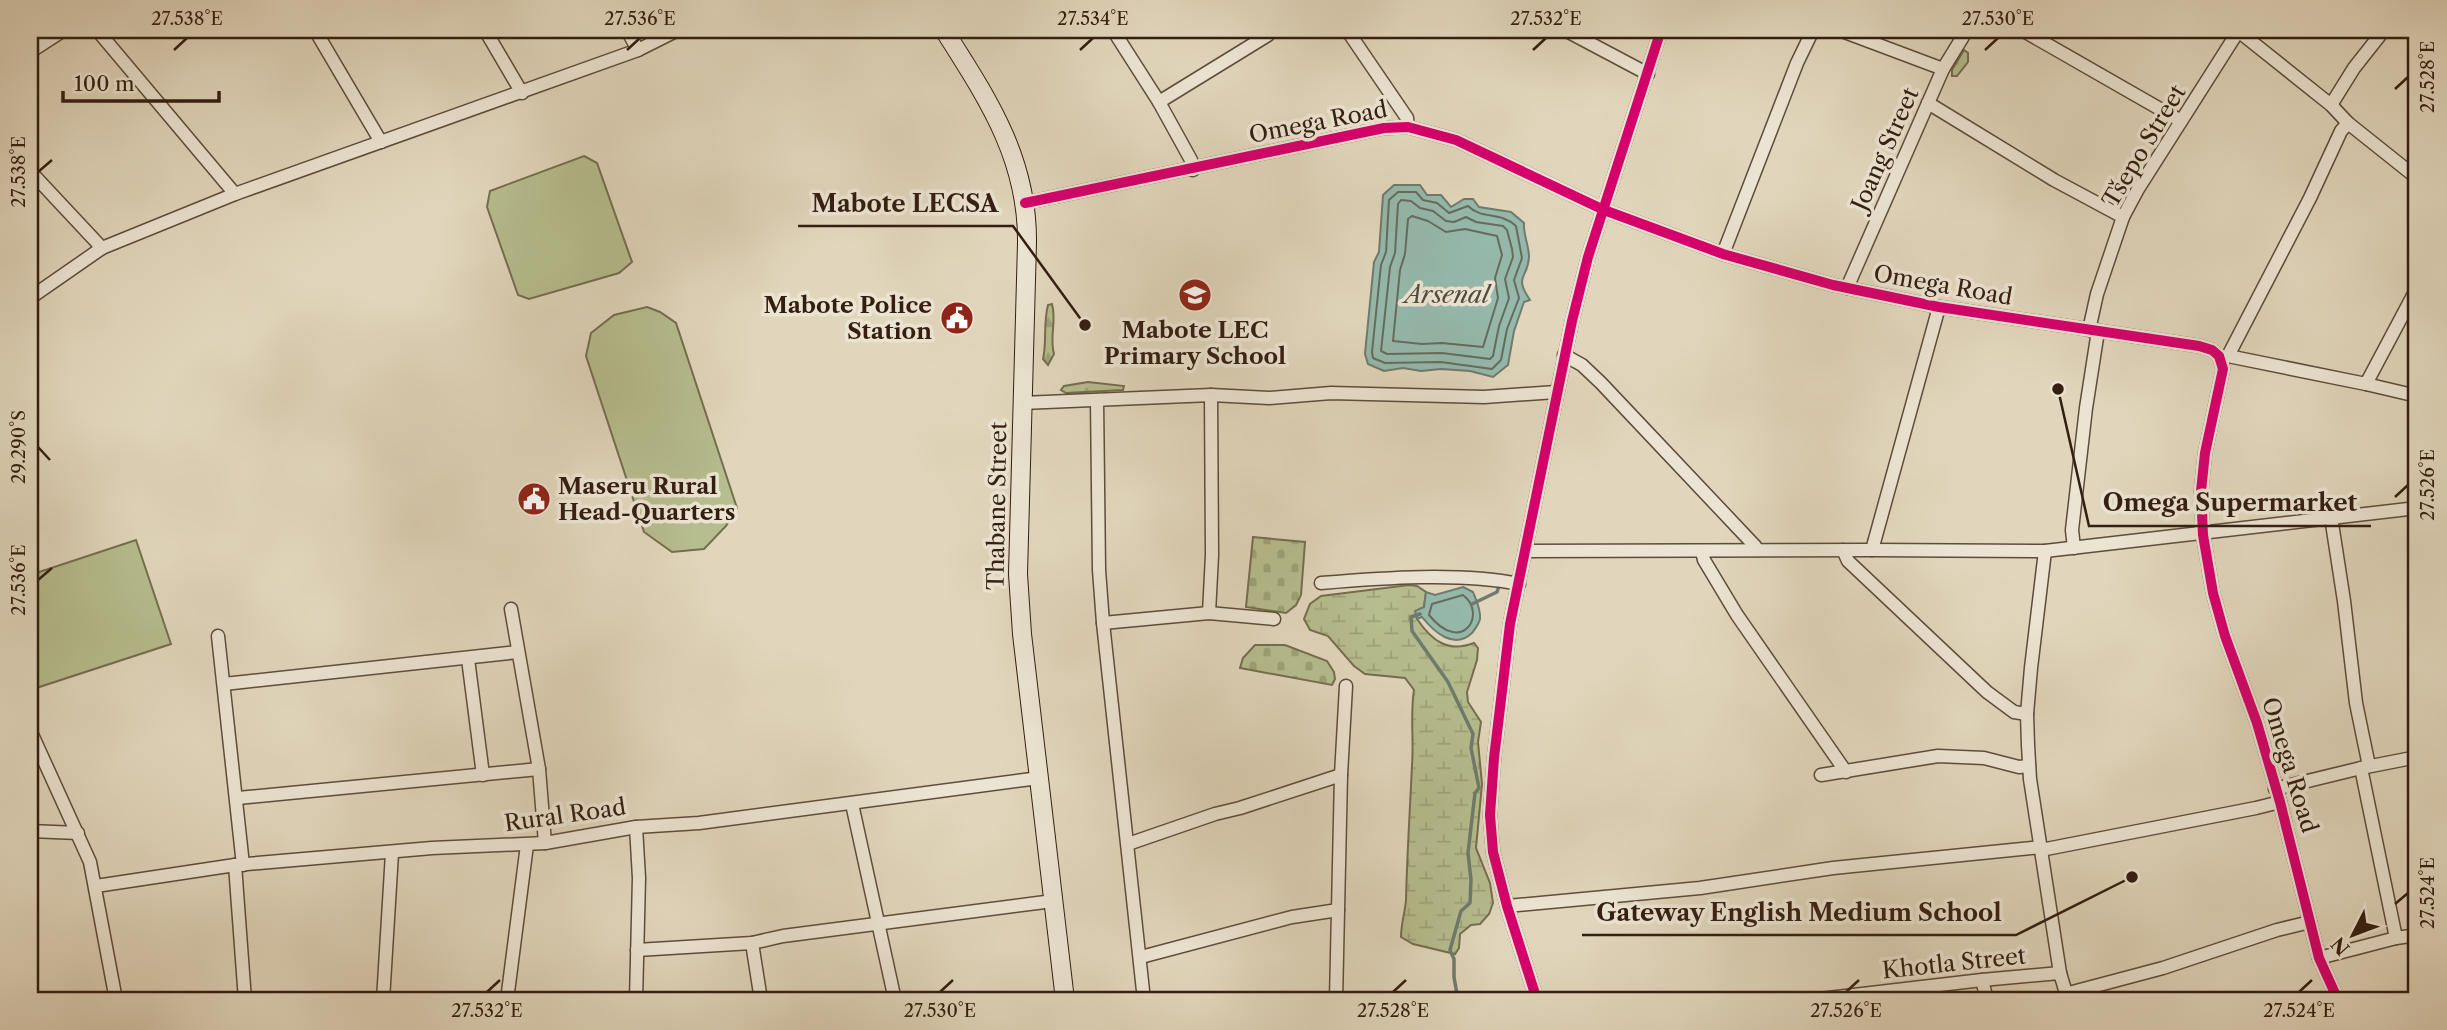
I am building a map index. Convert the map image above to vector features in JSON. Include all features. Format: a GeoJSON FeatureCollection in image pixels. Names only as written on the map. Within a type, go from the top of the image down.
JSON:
{"type":"FeatureCollection","features":[{"type":"Feature","properties":{"kind":"street"},"geometry":{"type":"LineString","coordinates":[[97,30],[234,194]]}},
{"type":"Feature","properties":{"kind":"street"},"geometry":{"type":"LineString","coordinates":[[315,30],[381,142]]}},
{"type":"Feature","properties":{"kind":"street"},"geometry":{"type":"LineString","coordinates":[[485,30],[522,93]]}},
{"type":"Feature","properties":{"kind":"street"},"geometry":{"type":"LineString","coordinates":[[627,30],[638,50]]}},
{"type":"Feature","properties":{"kind":"street"},"geometry":{"type":"LineString","coordinates":[[30,298],[102,248],[234,194],[638,50],[678,30]]}},
{"type":"Feature","properties":{"kind":"street","name":"Thabane Street"},"geometry":{"type":"LineString","coordinates":[[944,30],[991,105],[1009,143],[1025,203],[1027,233],[1018,574],[1022,634],[1065,1000]]}},
{"type":"Feature","properties":{"kind":"street"},"geometry":{"type":"LineString","coordinates":[[1113,30],[1160,102],[1191,160],[1193,170]]}},
{"type":"Feature","properties":{"kind":"street"},"geometry":{"type":"LineString","coordinates":[[1160,102],[1236,56],[1268,35],[1270,30]]}},
{"type":"Feature","properties":{"kind":"street"},"geometry":{"type":"LineString","coordinates":[[1347,30],[1407,118],[1408,127]]}},
{"type":"Feature","properties":{"kind":"street"},"geometry":{"type":"LineString","coordinates":[[1565,30],[1648,74]]}},
{"type":"Feature","properties":{"kind":"street"},"geometry":{"type":"LineString","coordinates":[[1537,1000],[1493,852],[1490,815],[1510,624],[1563,355],[1588,257],[1661,30]]}},
{"type":"Feature","properties":{"kind":"street"},"geometry":{"type":"LineString","coordinates":[[1723,254],[1797,63],[1813,30]]}},
{"type":"Feature","properties":{"kind":"street"},"geometry":{"type":"LineString","coordinates":[[1839,30],[1944,69]]}},
{"type":"Feature","properties":{"kind":"street","name":"Joang Street"},"geometry":{"type":"LineString","coordinates":[[1847,288],[1928,103],[1967,30]]}},
{"type":"Feature","properties":{"kind":"street"},"geometry":{"type":"LineString","coordinates":[[2022,30],[2181,121]]}},
{"type":"Feature","properties":{"kind":"street"},"geometry":{"type":"LineString","coordinates":[[2238,30],[2417,178]]}},
{"type":"Feature","properties":{"kind":"street","name":"Tšepo Street"},"geometry":{"type":"LineString","coordinates":[[2074,548],[2072,530],[2097,294],[2123,217],[2238,30]]}},
{"type":"Feature","properties":{"kind":"street"},"geometry":{"type":"LineString","coordinates":[[2332,105],[2348,78],[2384,30]]}},
{"type":"Feature","properties":{"kind":"street"},"geometry":{"type":"LineString","coordinates":[[30,52],[59,31]]}},
{"type":"Feature","properties":{"kind":"street"},"geometry":{"type":"LineString","coordinates":[[1928,103],[2054,180],[2123,217]]}},
{"type":"Feature","properties":{"kind":"street"},"geometry":{"type":"LineString","coordinates":[[2348,123],[2341,131],[2310,198],[2224,358],[2367,384],[2417,396]]}},
{"type":"Feature","properties":{"kind":"street","name":"Omega Road"},"geometry":{"type":"LineString","coordinates":[[1025,203],[1384,128],[1408,127],[1457,140],[1604,209],[1723,254],[1847,288],[1939,307],[2212,350],[2224,358],[2224,369],[2205,453],[2201,491],[2203,534],[2213,593],[2278,795],[2319,957],[2338,1000]]}},
{"type":"Feature","properties":{"kind":"street"},"geometry":{"type":"LineString","coordinates":[[30,171],[102,248]]}},
{"type":"Feature","properties":{"kind":"street"},"geometry":{"type":"LineString","coordinates":[[2367,384],[2417,288]]}},
{"type":"Feature","properties":{"kind":"street"},"geometry":{"type":"LineString","coordinates":[[1872,550],[1939,307]]}},
{"type":"Feature","properties":{"kind":"street"},"geometry":{"type":"LineString","coordinates":[[1563,355],[1582,365],[1601,383],[1757,551]]}},
{"type":"Feature","properties":{"kind":"street"},"geometry":{"type":"LineString","coordinates":[[1022,403],[1211,395],[1269,398],[1342,393],[1484,397],[1556,392]]}},
{"type":"Feature","properties":{"kind":"street"},"geometry":{"type":"LineString","coordinates":[[1209,613],[1211,395]]}},
{"type":"Feature","properties":{"kind":"street"},"geometry":{"type":"LineString","coordinates":[[1097,400],[1099,569],[1103,623],[1144,1000]]}},
{"type":"Feature","properties":{"kind":"street"},"geometry":{"type":"LineString","coordinates":[[1525,551],[2045,551],[2417,508]]}},
{"type":"Feature","properties":{"kind":"street"},"geometry":{"type":"LineString","coordinates":[[2330,517],[2344,601],[2365,767],[2396,938]]}},
{"type":"Feature","properties":{"kind":"street"},"geometry":{"type":"LineString","coordinates":[[1843,550],[1848,561],[1987,692],[2014,712],[2027,714]]}},
{"type":"Feature","properties":{"kind":"street"},"geometry":{"type":"LineString","coordinates":[[1702,551],[1704,560],[1737,615],[1846,772]]}},
{"type":"Feature","properties":{"kind":"street"},"geometry":{"type":"LineString","coordinates":[[2045,551],[2027,714],[2029,766],[2060,973],[2066,997],[2310,922]]}},
{"type":"Feature","properties":{"kind":"street"},"geometry":{"type":"LineString","coordinates":[[1321,583],[1430,578],[1519,584]]}},
{"type":"Feature","properties":{"kind":"street"},"geometry":{"type":"LineString","coordinates":[[511,609],[539,769],[545,843]]}},
{"type":"Feature","properties":{"kind":"street"},"geometry":{"type":"LineString","coordinates":[[1103,623],[1209,613],[1274,619]]}},
{"type":"Feature","properties":{"kind":"street"},"geometry":{"type":"LineString","coordinates":[[218,636],[237,798],[245,1000]]}},
{"type":"Feature","properties":{"kind":"street"},"geometry":{"type":"LineString","coordinates":[[223,684],[518,652]]}},
{"type":"Feature","properties":{"kind":"street"},"geometry":{"type":"LineString","coordinates":[[468,659],[483,775]]}},
{"type":"Feature","properties":{"kind":"street"},"geometry":{"type":"LineString","coordinates":[[1336,1000],[1341,775],[1346,685]]}},
{"type":"Feature","properties":{"kind":"street"},"geometry":{"type":"LineString","coordinates":[[30,730],[90,862],[116,1000]]}},
{"type":"Feature","properties":{"kind":"street"},"geometry":{"type":"LineString","coordinates":[[1821,775],[1938,756],[1984,758],[2019,767],[2029,766]]}},
{"type":"Feature","properties":{"kind":"street"},"geometry":{"type":"LineString","coordinates":[[1507,906],[1700,888],[1833,868],[2041,848],[2256,808],[2278,795],[2365,767],[2417,757]]}},
{"type":"Feature","properties":{"kind":"street"},"geometry":{"type":"LineString","coordinates":[[237,798],[539,769]]}},
{"type":"Feature","properties":{"kind":"street"},"geometry":{"type":"LineString","coordinates":[[1128,845],[1215,814],[1341,775]]}},
{"type":"Feature","properties":{"kind":"street","name":"Rural Road"},"geometry":{"type":"LineString","coordinates":[[96,886],[239,865],[432,848],[545,843],[636,827],[699,823],[1039,778]]}},
{"type":"Feature","properties":{"kind":"street"},"geometry":{"type":"LineString","coordinates":[[852,804],[895,1000]]}},
{"type":"Feature","properties":{"kind":"street"},"geometry":{"type":"LineString","coordinates":[[636,827],[639,878],[636,1000]]}},
{"type":"Feature","properties":{"kind":"street"},"geometry":{"type":"LineString","coordinates":[[30,831],[78,833]]}},
{"type":"Feature","properties":{"kind":"street"},"geometry":{"type":"LineString","coordinates":[[507,1000],[527,845]]}},
{"type":"Feature","properties":{"kind":"street"},"geometry":{"type":"LineString","coordinates":[[383,1000],[392,853]]}},
{"type":"Feature","properties":{"kind":"street"},"geometry":{"type":"LineString","coordinates":[[637,950],[752,943],[783,936],[1053,901]]}},
{"type":"Feature","properties":{"kind":"street"},"geometry":{"type":"LineString","coordinates":[[1141,957],[1292,917],[1338,910]]}},
{"type":"Feature","properties":{"kind":"street"},"geometry":{"type":"LineString","coordinates":[[2319,957],[2417,935]]}},
{"type":"Feature","properties":{"kind":"street"},"geometry":{"type":"LineString","coordinates":[[752,943],[761,1000]]}},
{"type":"Feature","properties":{"kind":"street","name":"Khotla Street"},"geometry":{"type":"LineString","coordinates":[[1811,1000],[2060,973]]}},
{"type":"Feature","properties":{"kind":"street"},"geometry":{"type":"LineString","coordinates":[[1982,980],[1987,1000]]}},
{"type":"Feature","properties":{"kind":"green space"},"geometry":{"type":"Polygon","coordinates":[[[1964,50],[1968,53],[1968,62],[1957,76],[1952,76],[1952,70],[1964,50]]]}},
{"type":"Feature","properties":{"kind":"green space"},"geometry":{"type":"Polygon","coordinates":[[[584,156],[597,163],[632,262],[619,273],[529,299],[518,295],[487,207],[490,191],[584,156]]]}},
{"type":"Feature","properties":{"kind":"green space"},"geometry":{"type":"Polygon","coordinates":[[[1052,304],[1054,354],[1048,365],[1043,359],[1048,305],[1052,304]]]}},
{"type":"Feature","properties":{"kind":"green space"},"geometry":{"type":"Polygon","coordinates":[[[647,307],[676,323],[737,508],[726,526],[704,549],[672,552],[644,532],[586,356],[591,333],[614,315],[647,307]]]}},
{"type":"Feature","properties":{"kind":"green space"},"geometry":{"type":"Polygon","coordinates":[[[1088,382],[1124,386],[1123,390],[1066,393],[1061,390],[1064,386],[1088,382]]]}},
{"type":"Feature","properties":{"kind":"green space"},"geometry":{"type":"Polygon","coordinates":[[[1253,537],[1305,542],[1301,595],[1296,605],[1286,613],[1246,607],[1253,537]]]}},
{"type":"Feature","properties":{"kind":"green space"},"geometry":{"type":"Polygon","coordinates":[[[136,540],[171,644],[30,690],[30,575],[136,540]]]}},
{"type":"Feature","properties":{"kind":"green space"},"geometry":{"type":"Polygon","coordinates":[[[1417,586],[1426,592],[1424,607],[1417,619],[1435,639],[1448,646],[1474,643],[1478,648],[1467,692],[1468,702],[1481,722],[1478,742],[1482,784],[1476,848],[1490,883],[1493,903],[1489,914],[1480,924],[1471,925],[1460,934],[1459,948],[1455,954],[1413,944],[1401,937],[1406,900],[1414,690],[1405,678],[1365,674],[1354,666],[1328,636],[1310,630],[1304,619],[1310,604],[1321,596],[1417,586]]]}},
{"type":"Feature","properties":{"kind":"green space"},"geometry":{"type":"Polygon","coordinates":[[[1255,645],[1285,645],[1327,661],[1335,679],[1332,685],[1240,668],[1243,658],[1255,645]]]}},
{"type":"Feature","properties":{"kind":"water","name":"Arsenal"},"geometry":{"type":"Polygon","coordinates":[[[1394,185],[1420,185],[1427,195],[1441,195],[1451,207],[1464,199],[1473,199],[1479,207],[1511,212],[1524,223],[1529,257],[1522,281],[1530,300],[1524,302],[1514,331],[1508,365],[1493,377],[1470,371],[1441,369],[1421,371],[1403,368],[1384,371],[1368,364],[1365,354],[1374,262],[1379,252],[1383,195],[1394,185]]]}},
{"type":"Feature","properties":{"kind":"water"},"geometry":{"type":"Polygon","coordinates":[[[1463,587],[1473,592],[1480,615],[1476,628],[1465,638],[1458,640],[1445,637],[1422,617],[1417,619],[1415,611],[1424,607],[1426,592],[1435,595],[1463,587]]]}},
{"type":"Feature","properties":{"kind":"waterway"},"geometry":{"type":"LineString","coordinates":[[1472,604],[1497,592],[1500,583]]}},
{"type":"Feature","properties":{"kind":"waterway"},"geometry":{"type":"LineString","coordinates":[[1420,614],[1411,617],[1412,631],[1448,682],[1473,734],[1471,748],[1479,788],[1475,793],[1468,853],[1470,903],[1461,911],[1450,950],[1454,959],[1458,1000]]}},
{"type":"Feature","properties":{"kind":"cycle path"},"geometry":{"type":"LineString","coordinates":[[1537,1000],[1493,852],[1490,815],[1510,624],[1572,321],[1588,257],[1661,30]]}},
{"type":"Feature","properties":{"kind":"cycle path"},"geometry":{"type":"LineString","coordinates":[[1025,203],[1384,128],[1408,127],[1456,140],[1604,210],[1723,254],[1833,285],[1939,307],[2212,350],[2219,356],[2223,369],[2205,453],[2201,491],[2203,535],[2213,593],[2225,636],[2257,723],[2280,802],[2319,958],[2338,1000]]}},
{"type":"Feature","properties":{"kind":"place","name":"Mabote LEC Primary School"},"geometry":{"type":"Point","coordinates":[1195,295]}},
{"type":"Feature","properties":{"kind":"place","name":"Mabote Police Station"},"geometry":{"type":"Point","coordinates":[957,318]}},
{"type":"Feature","properties":{"kind":"place","name":"Mabote LECSA"},"geometry":{"type":"Point","coordinates":[1085,325]}},
{"type":"Feature","properties":{"kind":"place","name":"Omega Supermarket"},"geometry":{"type":"Point","coordinates":[2058,389]}},
{"type":"Feature","properties":{"kind":"place","name":"Maseru Rural Head-Quarters"},"geometry":{"type":"Point","coordinates":[534,499]}},
{"type":"Feature","properties":{"kind":"place","name":"Gateway English Medium School"},"geometry":{"type":"Point","coordinates":[2132,877]}}]}
